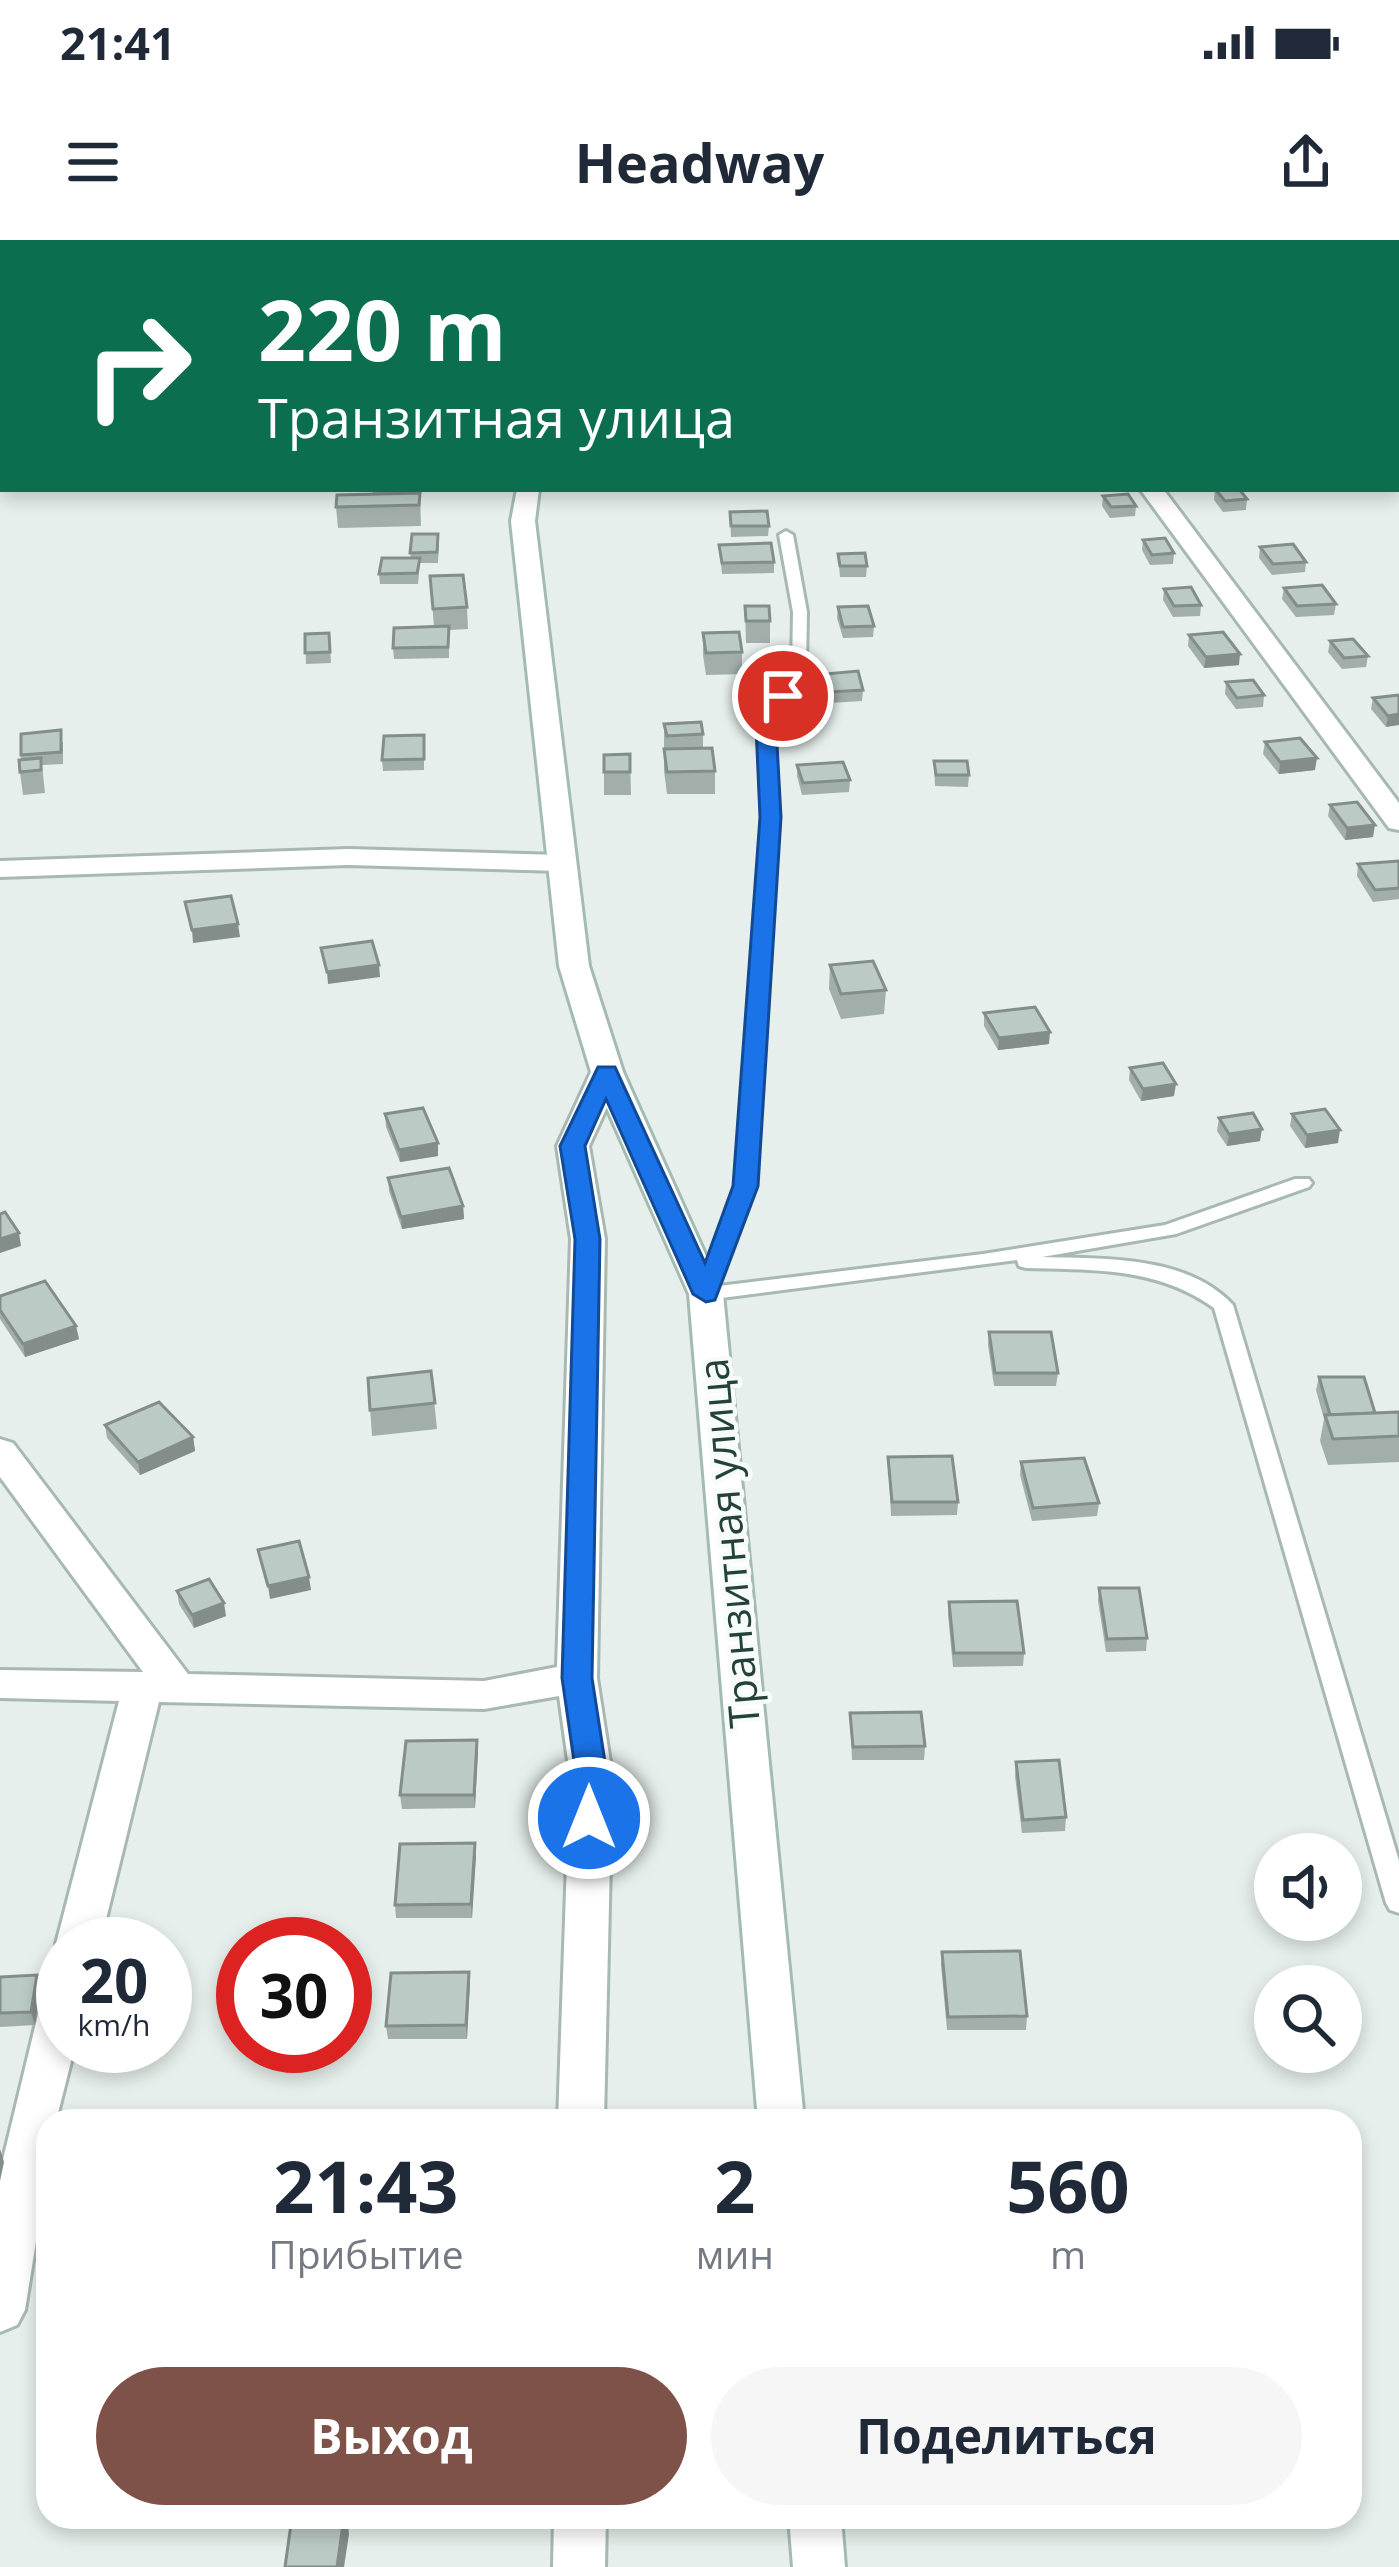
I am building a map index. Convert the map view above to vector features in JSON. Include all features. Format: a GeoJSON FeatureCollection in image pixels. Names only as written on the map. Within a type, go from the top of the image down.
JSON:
{"type":"FeatureCollection","features":[{"type":"Feature","properties":{"kind":"street","name":"Транзитная улица"},"geometry":{"type":"LineString","coordinates":[[528,492],[523,521],[574,966],[607,1072],[706,1294],[780,2109]]}},
{"type":"Feature","properties":{"kind":"street"},"geometry":{"type":"LineString","coordinates":[[1153,492],[1399,822]]}},
{"type":"Feature","properties":{"kind":"street"},"geometry":{"type":"LineString","coordinates":[[0,869],[348,857],[560,863]]}},
{"type":"Feature","properties":{"kind":"street"},"geometry":{"type":"LineString","coordinates":[[581,2109],[591,1775],[577,1678],[588,1239],[573,1146],[607,1072]]}},
{"type":"Feature","properties":{"kind":"street"},"geometry":{"type":"LineString","coordinates":[[0,1451],[159,1686]]}},
{"type":"Feature","properties":{"kind":"street"},"geometry":{"type":"LineString","coordinates":[[0,1684],[484,1695],[577,1678]]}},
{"type":"Feature","properties":{"kind":"street"},"geometry":{"type":"LineString","coordinates":[[86,1917],[159,1686]]}},
{"type":"Feature","properties":{"kind":"street"},"geometry":{"type":"LineString","coordinates":[[36,2109],[45,2073]]}},
{"type":"Feature","properties":{"kind":"street"},"geometry":{"type":"LineString","coordinates":[[0,2310],[36,2109]]}},
{"type":"Feature","properties":{"kind":"street"},"geometry":{"type":"LineString","coordinates":[[580,2529],[580,2567]]}},
{"type":"Feature","properties":{"kind":"street"},"geometry":{"type":"LineString","coordinates":[[816,2529],[819,2567]]}},
{"type":"Feature","properties":{"kind":"lane"},"geometry":{"type":"LineString","coordinates":[[786,535],[800,612],[799,667],[766,726],[770,817],[746,1186],[706,1294],[983,1260],[1169,1230],[1302,1183]]}},
{"type":"Feature","properties":{"kind":"lane"},"geometry":{"type":"LineString","coordinates":[[983,1260],[1128,1268],[1179,1279],[1206,1290],[1222,1305],[1399,1903]]}},
{"type":"Feature","properties":{"kind":"building"},"geometry":{"type":"Polygon","coordinates":[[[1218,492],[1241,492],[1247,499],[1225,501],[1218,492]]]}},
{"type":"Feature","properties":{"kind":"building"},"geometry":{"type":"Polygon","coordinates":[[[420,493],[419,505],[336,507],[337,495],[420,493]]]}},
{"type":"Feature","properties":{"kind":"building"},"geometry":{"type":"Polygon","coordinates":[[[1128,494],[1136,506],[1111,507],[1103,496],[1128,494]]]}},
{"type":"Feature","properties":{"kind":"building"},"geometry":{"type":"Polygon","coordinates":[[[767,511],[769,526],[731,526],[730,512],[767,511]]]}},
{"type":"Feature","properties":{"kind":"building"},"geometry":{"type":"Polygon","coordinates":[[[412,534],[438,534],[437,552],[410,553],[412,534]]]}},
{"type":"Feature","properties":{"kind":"building"},"geometry":{"type":"Polygon","coordinates":[[[1165,538],[1174,553],[1152,555],[1143,540],[1165,538]]]}},
{"type":"Feature","properties":{"kind":"building"},"geometry":{"type":"Polygon","coordinates":[[[771,543],[774,562],[722,563],[719,545],[771,543]]]}},
{"type":"Feature","properties":{"kind":"building"},"geometry":{"type":"Polygon","coordinates":[[[1293,544],[1306,562],[1273,564],[1260,547],[1293,544]]]}},
{"type":"Feature","properties":{"kind":"building"},"geometry":{"type":"Polygon","coordinates":[[[865,553],[867,566],[840,566],[838,554],[865,553]]]}},
{"type":"Feature","properties":{"kind":"building"},"geometry":{"type":"Polygon","coordinates":[[[382,558],[420,558],[417,573],[379,574],[382,558]]]}},
{"type":"Feature","properties":{"kind":"building"},"geometry":{"type":"Polygon","coordinates":[[[463,575],[467,607],[433,609],[430,576],[463,575]]]}},
{"type":"Feature","properties":{"kind":"building"},"geometry":{"type":"Polygon","coordinates":[[[1322,585],[1336,604],[1297,606],[1284,588],[1322,585]]]}},
{"type":"Feature","properties":{"kind":"building"},"geometry":{"type":"Polygon","coordinates":[[[1191,587],[1201,605],[1174,606],[1164,589],[1191,587]]]}},
{"type":"Feature","properties":{"kind":"building"},"geometry":{"type":"Polygon","coordinates":[[[745,606],[769,606],[770,621],[746,621],[745,606]]]}},
{"type":"Feature","properties":{"kind":"building"},"geometry":{"type":"Polygon","coordinates":[[[868,606],[874,626],[843,627],[838,607],[868,606]]]}},
{"type":"Feature","properties":{"kind":"building"},"geometry":{"type":"Polygon","coordinates":[[[449,626],[448,647],[393,648],[394,628],[449,626]]]}},
{"type":"Feature","properties":{"kind":"building"},"geometry":{"type":"Polygon","coordinates":[[[739,632],[742,652],[706,653],[703,633],[739,632]]]}},
{"type":"Feature","properties":{"kind":"building"},"geometry":{"type":"Polygon","coordinates":[[[1223,632],[1240,654],[1206,657],[1189,635],[1223,632]]]}},
{"type":"Feature","properties":{"kind":"building"},"geometry":{"type":"Polygon","coordinates":[[[329,633],[330,652],[305,653],[305,634],[329,633]]]}},
{"type":"Feature","properties":{"kind":"building"},"geometry":{"type":"Polygon","coordinates":[[[1353,639],[1368,656],[1344,658],[1330,641],[1353,639]]]}},
{"type":"Feature","properties":{"kind":"building"},"geometry":{"type":"Polygon","coordinates":[[[858,671],[863,690],[829,692],[825,674],[858,671]]]}},
{"type":"Feature","properties":{"kind":"building"},"geometry":{"type":"Polygon","coordinates":[[[1253,680],[1264,695],[1237,698],[1226,682],[1253,680]]]}},
{"type":"Feature","properties":{"kind":"building"},"geometry":{"type":"Polygon","coordinates":[[[1399,695],[1399,714],[1388,716],[1373,698],[1399,695]]]}},
{"type":"Feature","properties":{"kind":"building"},"geometry":{"type":"Polygon","coordinates":[[[701,722],[703,734],[667,736],[664,724],[701,722]]]}},
{"type":"Feature","properties":{"kind":"building"},"geometry":{"type":"Polygon","coordinates":[[[61,730],[61,752],[21,755],[21,734],[61,730]]]}},
{"type":"Feature","properties":{"kind":"building"},"geometry":{"type":"Polygon","coordinates":[[[424,735],[424,759],[382,760],[384,736],[424,735]]]}},
{"type":"Feature","properties":{"kind":"building"},"geometry":{"type":"Polygon","coordinates":[[[1300,738],[1317,758],[1280,762],[1265,742],[1300,738]]]}},
{"type":"Feature","properties":{"kind":"building"},"geometry":{"type":"Polygon","coordinates":[[[712,748],[715,771],[667,772],[664,749],[712,748]]]}},
{"type":"Feature","properties":{"kind":"building"},"geometry":{"type":"Polygon","coordinates":[[[630,754],[630,772],[604,772],[604,755],[630,754]]]}},
{"type":"Feature","properties":{"kind":"building"},"geometry":{"type":"Polygon","coordinates":[[[41,758],[41,770],[20,772],[19,760],[41,758]]]}},
{"type":"Feature","properties":{"kind":"building"},"geometry":{"type":"Polygon","coordinates":[[[934,761],[967,761],[969,775],[936,775],[934,761]]]}},
{"type":"Feature","properties":{"kind":"building"},"geometry":{"type":"Polygon","coordinates":[[[843,762],[850,780],[803,783],[797,765],[843,762]]]}},
{"type":"Feature","properties":{"kind":"building"},"geometry":{"type":"Polygon","coordinates":[[[1357,802],[1375,825],[1347,828],[1330,805],[1357,802]]]}},
{"type":"Feature","properties":{"kind":"building"},"geometry":{"type":"Polygon","coordinates":[[[1399,861],[1399,888],[1375,890],[1358,864],[1399,861]]]}},
{"type":"Feature","properties":{"kind":"building"},"geometry":{"type":"Polygon","coordinates":[[[231,896],[238,924],[192,930],[185,902],[231,896]]]}},
{"type":"Feature","properties":{"kind":"building"},"geometry":{"type":"Polygon","coordinates":[[[372,941],[379,965],[327,972],[321,948],[372,941]]]}},
{"type":"Feature","properties":{"kind":"building"},"geometry":{"type":"Polygon","coordinates":[[[873,961],[886,990],[841,994],[830,965],[873,961]]]}},
{"type":"Feature","properties":{"kind":"building"},"geometry":{"type":"Polygon","coordinates":[[[1035,1007],[1050,1032],[999,1038],[984,1013],[1035,1007]]]}},
{"type":"Feature","properties":{"kind":"building"},"geometry":{"type":"Polygon","coordinates":[[[1163,1063],[1176,1084],[1143,1089],[1130,1068],[1163,1063]]]}},
{"type":"Feature","properties":{"kind":"building"},"geometry":{"type":"Polygon","coordinates":[[[423,1108],[438,1143],[399,1150],[385,1114],[423,1108]]]}},
{"type":"Feature","properties":{"kind":"building"},"geometry":{"type":"Polygon","coordinates":[[[1325,1109],[1340,1130],[1307,1135],[1292,1114],[1325,1109]]]}},
{"type":"Feature","properties":{"kind":"building"},"geometry":{"type":"Polygon","coordinates":[[[1253,1113],[1262,1129],[1229,1134],[1219,1118],[1253,1113]]]}},
{"type":"Feature","properties":{"kind":"building"},"geometry":{"type":"Polygon","coordinates":[[[449,1168],[463,1206],[401,1217],[388,1178],[449,1168]]]}},
{"type":"Feature","properties":{"kind":"building"},"geometry":{"type":"Polygon","coordinates":[[[5,1212],[19,1233],[0,1239],[0,1214],[5,1212]]]}},
{"type":"Feature","properties":{"kind":"building"},"geometry":{"type":"Polygon","coordinates":[[[45,1281],[76,1326],[23,1344],[0,1310],[0,1296],[45,1281]]]}},
{"type":"Feature","properties":{"kind":"building"},"geometry":{"type":"Polygon","coordinates":[[[989,1332],[1051,1332],[1058,1373],[995,1373],[989,1332]]]}},
{"type":"Feature","properties":{"kind":"building"},"geometry":{"type":"Polygon","coordinates":[[[431,1371],[435,1403],[370,1410],[368,1378],[431,1371]]]}},
{"type":"Feature","properties":{"kind":"building"},"geometry":{"type":"Polygon","coordinates":[[[1319,1377],[1364,1377],[1375,1413],[1330,1415],[1319,1377]]]}},
{"type":"Feature","properties":{"kind":"building"},"geometry":{"type":"Polygon","coordinates":[[[159,1402],[193,1437],[138,1462],[105,1425],[159,1402]]]}},
{"type":"Feature","properties":{"kind":"building"},"geometry":{"type":"Polygon","coordinates":[[[1399,1412],[1399,1436],[1333,1439],[1325,1415],[1399,1412]]]}},
{"type":"Feature","properties":{"kind":"building"},"geometry":{"type":"Polygon","coordinates":[[[952,1456],[958,1502],[892,1502],[888,1457],[952,1456]]]}},
{"type":"Feature","properties":{"kind":"building"},"geometry":{"type":"Polygon","coordinates":[[[1084,1458],[1099,1503],[1033,1508],[1021,1462],[1084,1458]]]}},
{"type":"Feature","properties":{"kind":"building"},"geometry":{"type":"Polygon","coordinates":[[[299,1541],[309,1577],[268,1586],[258,1550],[299,1541]]]}},
{"type":"Feature","properties":{"kind":"building"},"geometry":{"type":"Polygon","coordinates":[[[209,1579],[224,1603],[192,1615],[177,1591],[209,1579]]]}},
{"type":"Feature","properties":{"kind":"building"},"geometry":{"type":"Polygon","coordinates":[[[1099,1588],[1139,1588],[1147,1638],[1107,1639],[1099,1588]]]}},
{"type":"Feature","properties":{"kind":"building"},"geometry":{"type":"Polygon","coordinates":[[[1017,1601],[1024,1653],[954,1653],[949,1602],[1017,1601]]]}},
{"type":"Feature","properties":{"kind":"building"},"geometry":{"type":"Polygon","coordinates":[[[921,1712],[925,1746],[853,1747],[850,1713],[921,1712]]]}},
{"type":"Feature","properties":{"kind":"building"},"geometry":{"type":"Polygon","coordinates":[[[477,1740],[474,1795],[400,1795],[406,1741],[477,1740]]]}},
{"type":"Feature","properties":{"kind":"building"},"geometry":{"type":"Polygon","coordinates":[[[1059,1760],[1066,1817],[1023,1820],[1016,1762],[1059,1760]]]}},
{"type":"Feature","properties":{"kind":"building"},"geometry":{"type":"Polygon","coordinates":[[[475,1843],[471,1904],[395,1905],[400,1844],[475,1843]]]}},
{"type":"Feature","properties":{"kind":"building"},"geometry":{"type":"Polygon","coordinates":[[[1020,1951],[1027,2016],[948,2017],[942,1952],[1020,1951]]]}},
{"type":"Feature","properties":{"kind":"building"},"geometry":{"type":"Polygon","coordinates":[[[469,1972],[466,2025],[386,2026],[391,1973],[469,1972]]]}},
{"type":"Feature","properties":{"kind":"building"},"geometry":{"type":"Polygon","coordinates":[[[36,1975],[31,2012],[0,2013],[0,1977],[36,1975]]]}},
{"type":"Feature","properties":{"kind":"building"},"geometry":{"type":"Polygon","coordinates":[[[290,2529],[342,2529],[337,2567],[285,2567],[290,2529]]]}},
{"type":"Feature","properties":{"kind":"route"},"geometry":{"type":"LineString","coordinates":[[589,1818],[591,1775],[577,1678],[588,1239],[573,1146],[607,1072],[669,1202],[706,1294],[746,1186],[770,817],[766,726],[783,696]]}}]}
